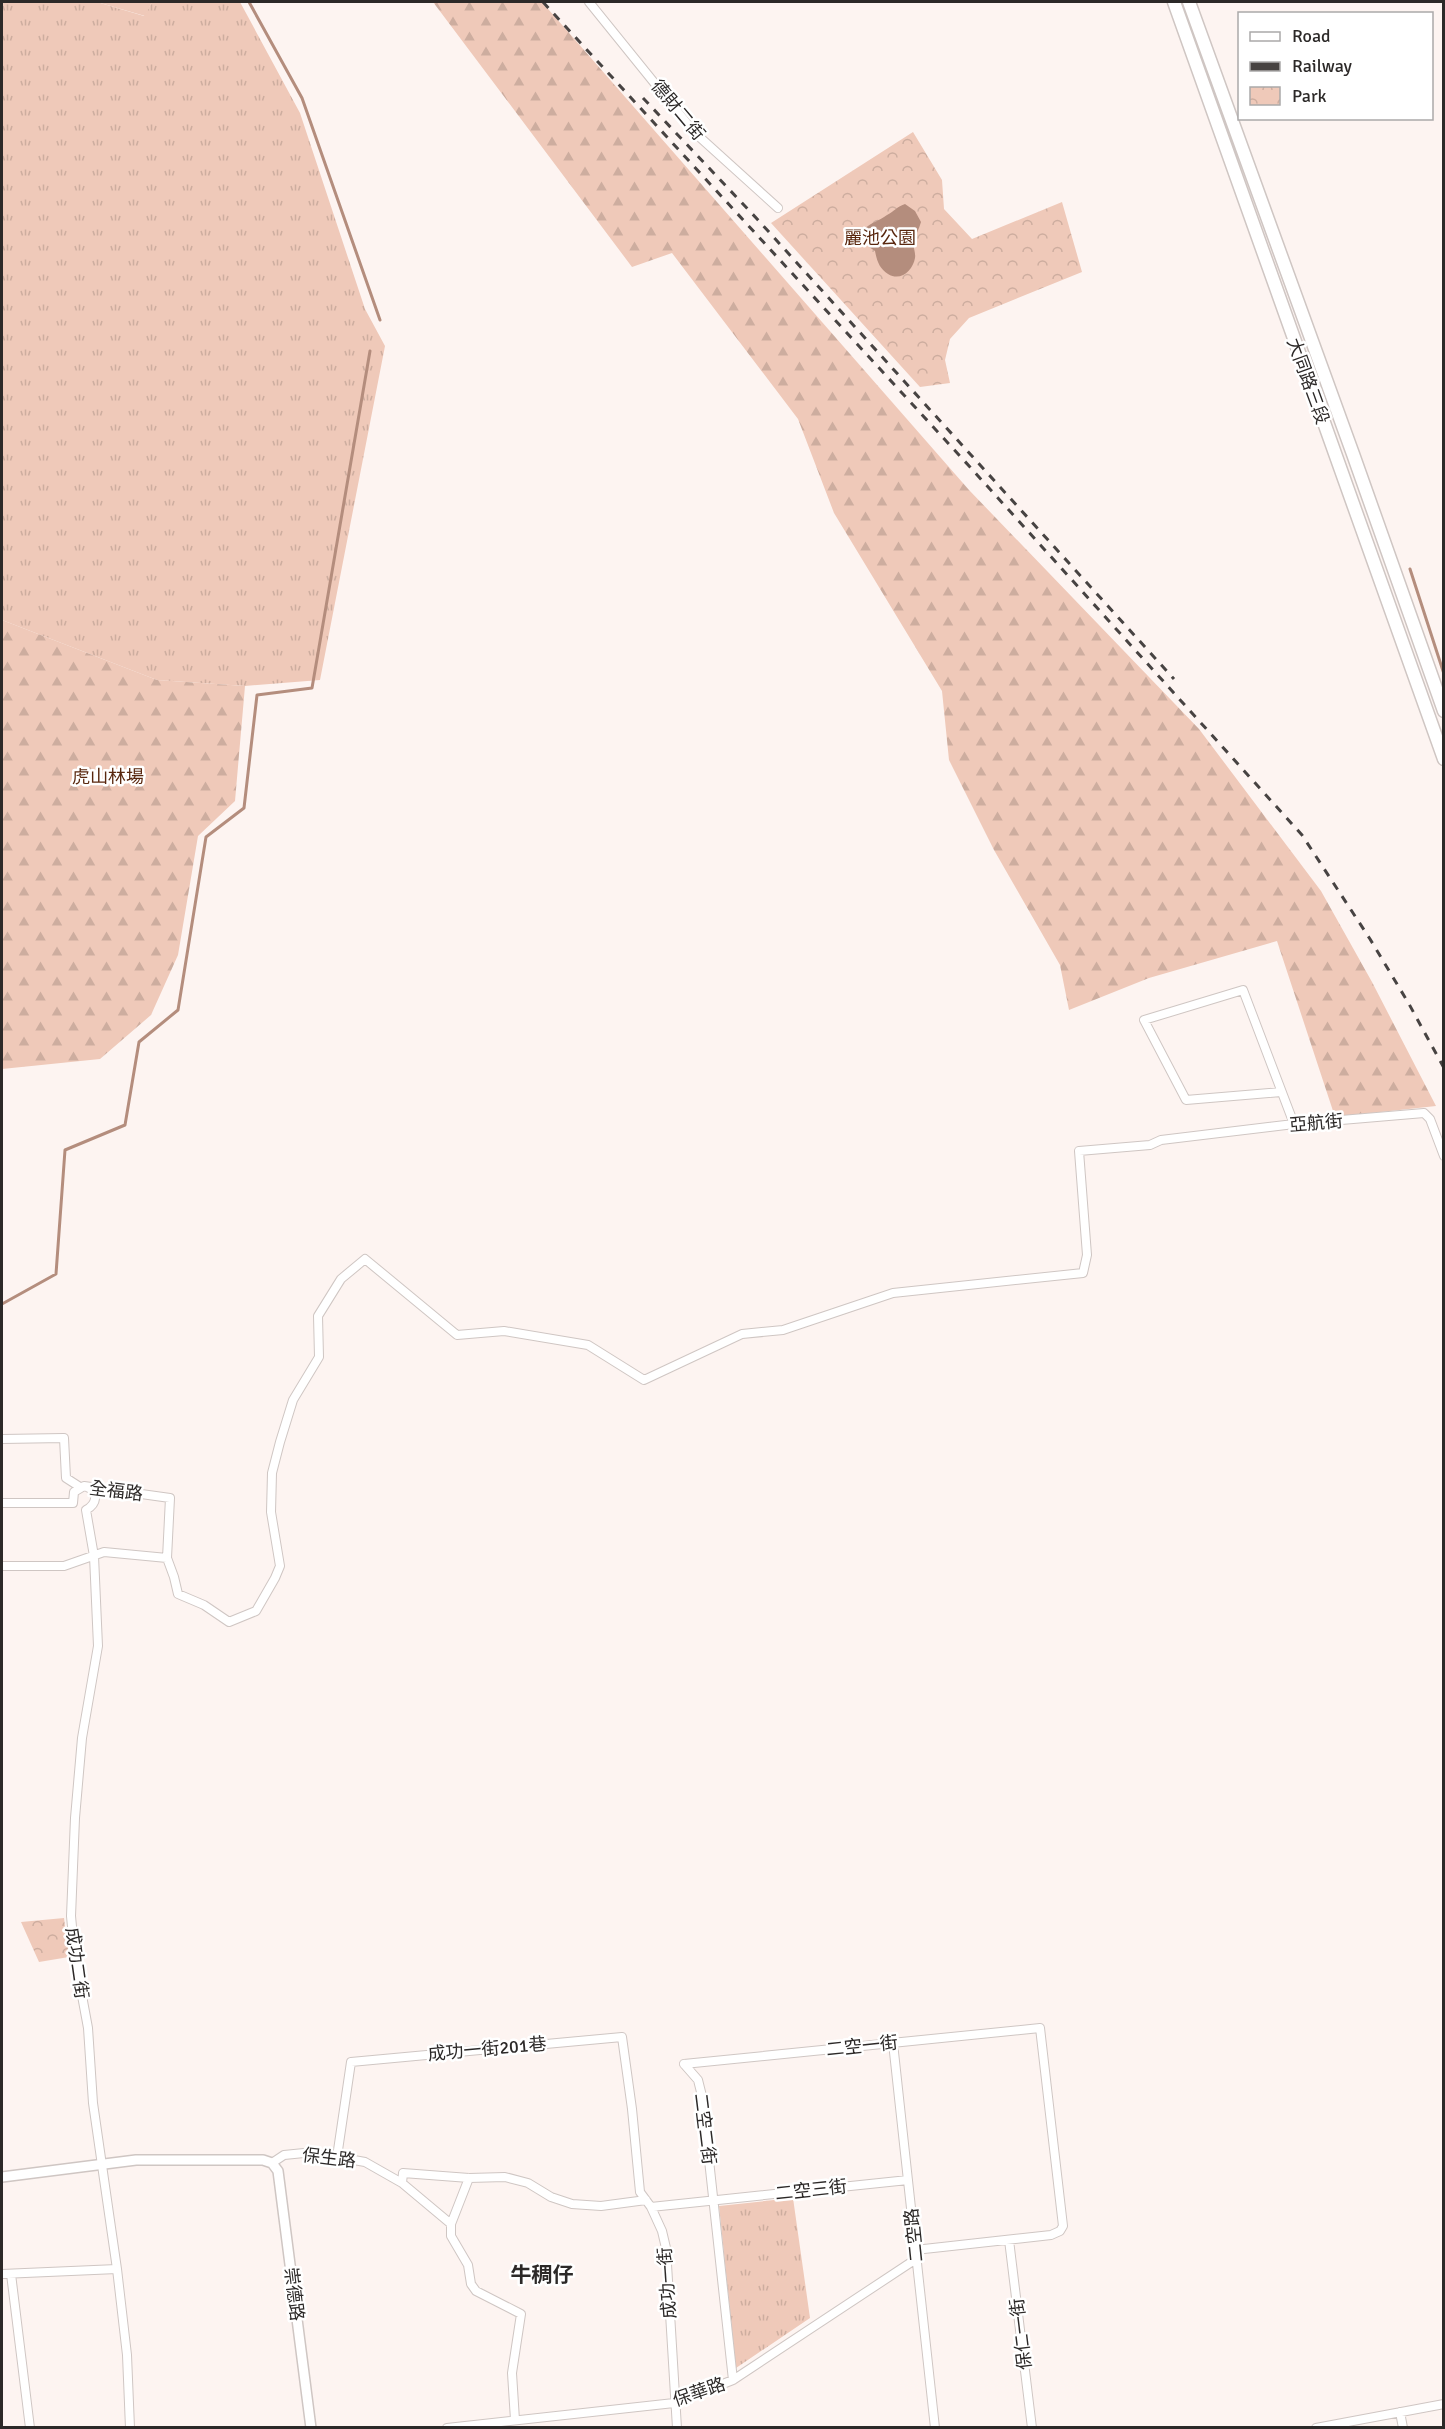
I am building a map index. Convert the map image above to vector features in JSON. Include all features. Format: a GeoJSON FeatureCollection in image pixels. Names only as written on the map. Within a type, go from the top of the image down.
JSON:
{"type":"FeatureCollection","features":[{"type":"Feature","properties":{"kind":"main road","name":"大同路三段"},"geometry":{"type":"LineString","coordinates":[[1174,2],[1443,759]]}},
{"type":"Feature","properties":{"kind":"main road","name":"大同路三段"},"geometry":{"type":"LineString","coordinates":[[1189,2],[1350,443],[1443,711]]}},
{"type":"Feature","properties":{"kind":"street","name":"德財二街"},"geometry":{"type":"LineString","coordinates":[[589,2],[694,132],[778,208]]}},
{"type":"Feature","properties":{"kind":"street"},"geometry":{"type":"LineString","coordinates":[[1281,1092],[1186,1100],[1144,1020],[1243,990],[1294,1124]]}},
{"type":"Feature","properties":{"kind":"street","name":"亞航街"},"geometry":{"type":"LineString","coordinates":[[167,1558],[178,1594],[204,1605],[229,1622],[256,1611],[275,1578],[279,1566],[271,1512],[272,1473],[293,1400],[319,1358],[318,1316],[341,1279],[365,1258],[457,1335],[504,1331],[588,1345],[644,1380],[742,1334],[783,1330],[893,1293],[1083,1273],[1087,1255],[1079,1151],[1150,1145],[1161,1140],[1294,1124],[1424,1113],[1430,1119],[1443,1156]]}},
{"type":"Feature","properties":{"kind":"street"},"geometry":{"type":"LineString","coordinates":[[2,1439],[63,1438],[66,1478],[94,1491],[95,1502],[86,1510],[78,1509],[73,1503]]}},
{"type":"Feature","properties":{"kind":"street","name":"全福路"},"geometry":{"type":"LineString","coordinates":[[2,1503],[73,1503],[74,1492],[82,1486],[170,1498],[167,1558]]}},
{"type":"Feature","properties":{"kind":"street","name":"成功二街"},"geometry":{"type":"LineString","coordinates":[[86,1510],[94,1556],[98,1646],[82,1738],[75,1818],[71,1917],[75,1958],[88,2028],[93,2103],[127,2355],[130,2427]]}},
{"type":"Feature","properties":{"kind":"street"},"geometry":{"type":"LineString","coordinates":[[2,1566],[64,1566],[104,1552],[167,1558]]}},
{"type":"Feature","properties":{"kind":"street","name":"二空一街"},"geometry":{"type":"LineString","coordinates":[[684,2064],[1040,2028]]}},
{"type":"Feature","properties":{"kind":"street","name":"保華路"},"geometry":{"type":"LineString","coordinates":[[447,2427],[674,2403],[733,2380],[915,2254],[1051,2235],[1060,2231],[1063,2226],[1040,2028]]}},
{"type":"Feature","properties":{"kind":"street","name":"成功一街201巷"},"geometry":{"type":"LineString","coordinates":[[337,2157],[351,2062],[622,2037]]}},
{"type":"Feature","properties":{"kind":"street","name":"成功一街"},"geometry":{"type":"LineString","coordinates":[[622,2037],[640,2192],[649,2203],[662,2231],[666,2248],[677,2427]]}},
{"type":"Feature","properties":{"kind":"street","name":"二空路"},"geometry":{"type":"LineString","coordinates":[[893,2043],[934,2427]]}},
{"type":"Feature","properties":{"kind":"street","name":"二空二街"},"geometry":{"type":"LineString","coordinates":[[684,2064],[694,2073],[700,2087],[733,2380]]}},
{"type":"Feature","properties":{"kind":"street","name":"保生路"},"geometry":{"type":"LineString","coordinates":[[2,2178],[136,2160],[263,2160],[272,2163],[284,2155],[304,2153],[365,2162],[402,2183],[451,2224]]}},
{"type":"Feature","properties":{"kind":"street","name":"崇德路"},"geometry":{"type":"LineString","coordinates":[[272,2163],[278,2171],[311,2427]]}},
{"type":"Feature","properties":{"kind":"street"},"geometry":{"type":"LineString","coordinates":[[402,2183],[403,2173],[505,2178],[528,2183],[551,2197],[572,2204],[601,2206],[649,2203]]}},
{"type":"Feature","properties":{"kind":"street"},"geometry":{"type":"LineString","coordinates":[[469,2178],[451,2224],[452,2236],[468,2265],[471,2284],[476,2291],[521,2314],[512,2373],[515,2420]]}},
{"type":"Feature","properties":{"kind":"street","name":"二空三街"},"geometry":{"type":"LineString","coordinates":[[649,2203],[714,2200],[908,2180]]}},
{"type":"Feature","properties":{"kind":"street","name":"保仁一街"},"geometry":{"type":"LineString","coordinates":[[1009,2240],[1032,2427]]}},
{"type":"Feature","properties":{"kind":"street"},"geometry":{"type":"LineString","coordinates":[[2,2274],[117,2269]]}},
{"type":"Feature","properties":{"kind":"street"},"geometry":{"type":"LineString","coordinates":[[10,2274],[30,2427]]}},
{"type":"Feature","properties":{"kind":"street"},"geometry":{"type":"LineString","coordinates":[[1316,2427],[1443,2404]]}},
{"type":"Feature","properties":{"kind":"street"},"geometry":{"type":"LineString","coordinates":[[1400,2412],[1403,2427]]}},
{"type":"Feature","properties":{"kind":"green space"},"geometry":{"type":"Polygon","coordinates":[[[2,2],[97,2],[144,16],[152,2],[240,2],[300,113],[365,309],[385,346],[320,680],[245,686],[157,680],[2,620],[2,2]]]}},
{"type":"Feature","properties":{"kind":"green space"},"geometry":{"type":"Polygon","coordinates":[[[97,2],[152,2],[145,16],[97,2]]]}},
{"type":"Feature","properties":{"kind":"green space"},"geometry":{"type":"Polygon","coordinates":[[[433,2],[542,2],[969,490],[1199,729],[1321,891],[1372,982],[1436,1106],[1335,1117],[1277,941],[1149,978],[1069,1010],[1060,965],[994,850],[949,760],[942,691],[834,513],[798,419],[672,253],[632,267],[433,2]]]}},
{"type":"Feature","properties":{"kind":"green space","name":"麗池公園"},"geometry":{"type":"Polygon","coordinates":[[[913,132],[942,180],[944,209],[972,239],[1062,202],[1082,272],[969,318],[950,339],[945,360],[950,383],[920,387],[771,223],[913,132]]]}},
{"type":"Feature","properties":{"kind":"green space","name":"虎山林場"},"geometry":{"type":"Polygon","coordinates":[[[2,620],[157,680],[245,686],[235,801],[198,836],[178,955],[151,1015],[100,1059],[2,1069],[2,620]]]}},
{"type":"Feature","properties":{"kind":"green space"},"geometry":{"type":"Polygon","coordinates":[[[64,1918],[69,1957],[39,1962],[21,1922],[64,1918]]]}},
{"type":"Feature","properties":{"kind":"green space"},"geometry":{"type":"Polygon","coordinates":[[[793,2198],[810,2318],[736,2368],[719,2206],[793,2198]]]}},
{"type":"Feature","properties":{"kind":"shaded area"},"geometry":{"type":"Polygon","coordinates":[[[905,204],[915,211],[921,222],[914,242],[915,258],[912,267],[906,274],[897,277],[888,274],[880,267],[875,251],[869,247],[864,229],[905,204]]]}},
{"type":"Feature","properties":{"kind":"waterway"},"geometry":{"type":"LineString","coordinates":[[249,2],[302,98],[380,320]]}},
{"type":"Feature","properties":{"kind":"waterway"},"geometry":{"type":"LineString","coordinates":[[2,1304],[56,1274],[65,1150],[125,1125],[139,1042],[178,1010],[206,837],[244,808],[257,695],[312,688],[370,351]]}},
{"type":"Feature","properties":{"kind":"waterway"},"geometry":{"type":"LineString","coordinates":[[1410,569],[1444,674]]}},
{"type":"Feature","properties":{"kind":"railway"},"geometry":{"type":"LineString","coordinates":[[543,2],[970,467],[1302,835],[1370,939],[1444,1068]]}},
{"type":"Feature","properties":{"kind":"railway"},"geometry":{"type":"LineString","coordinates":[[643,98],[759,221],[1174,679]]}},
{"type":"Feature","properties":{"kind":"district","name":"牛稠仔"},"geometry":{"type":"Point","coordinates":[542,2275]}}]}
